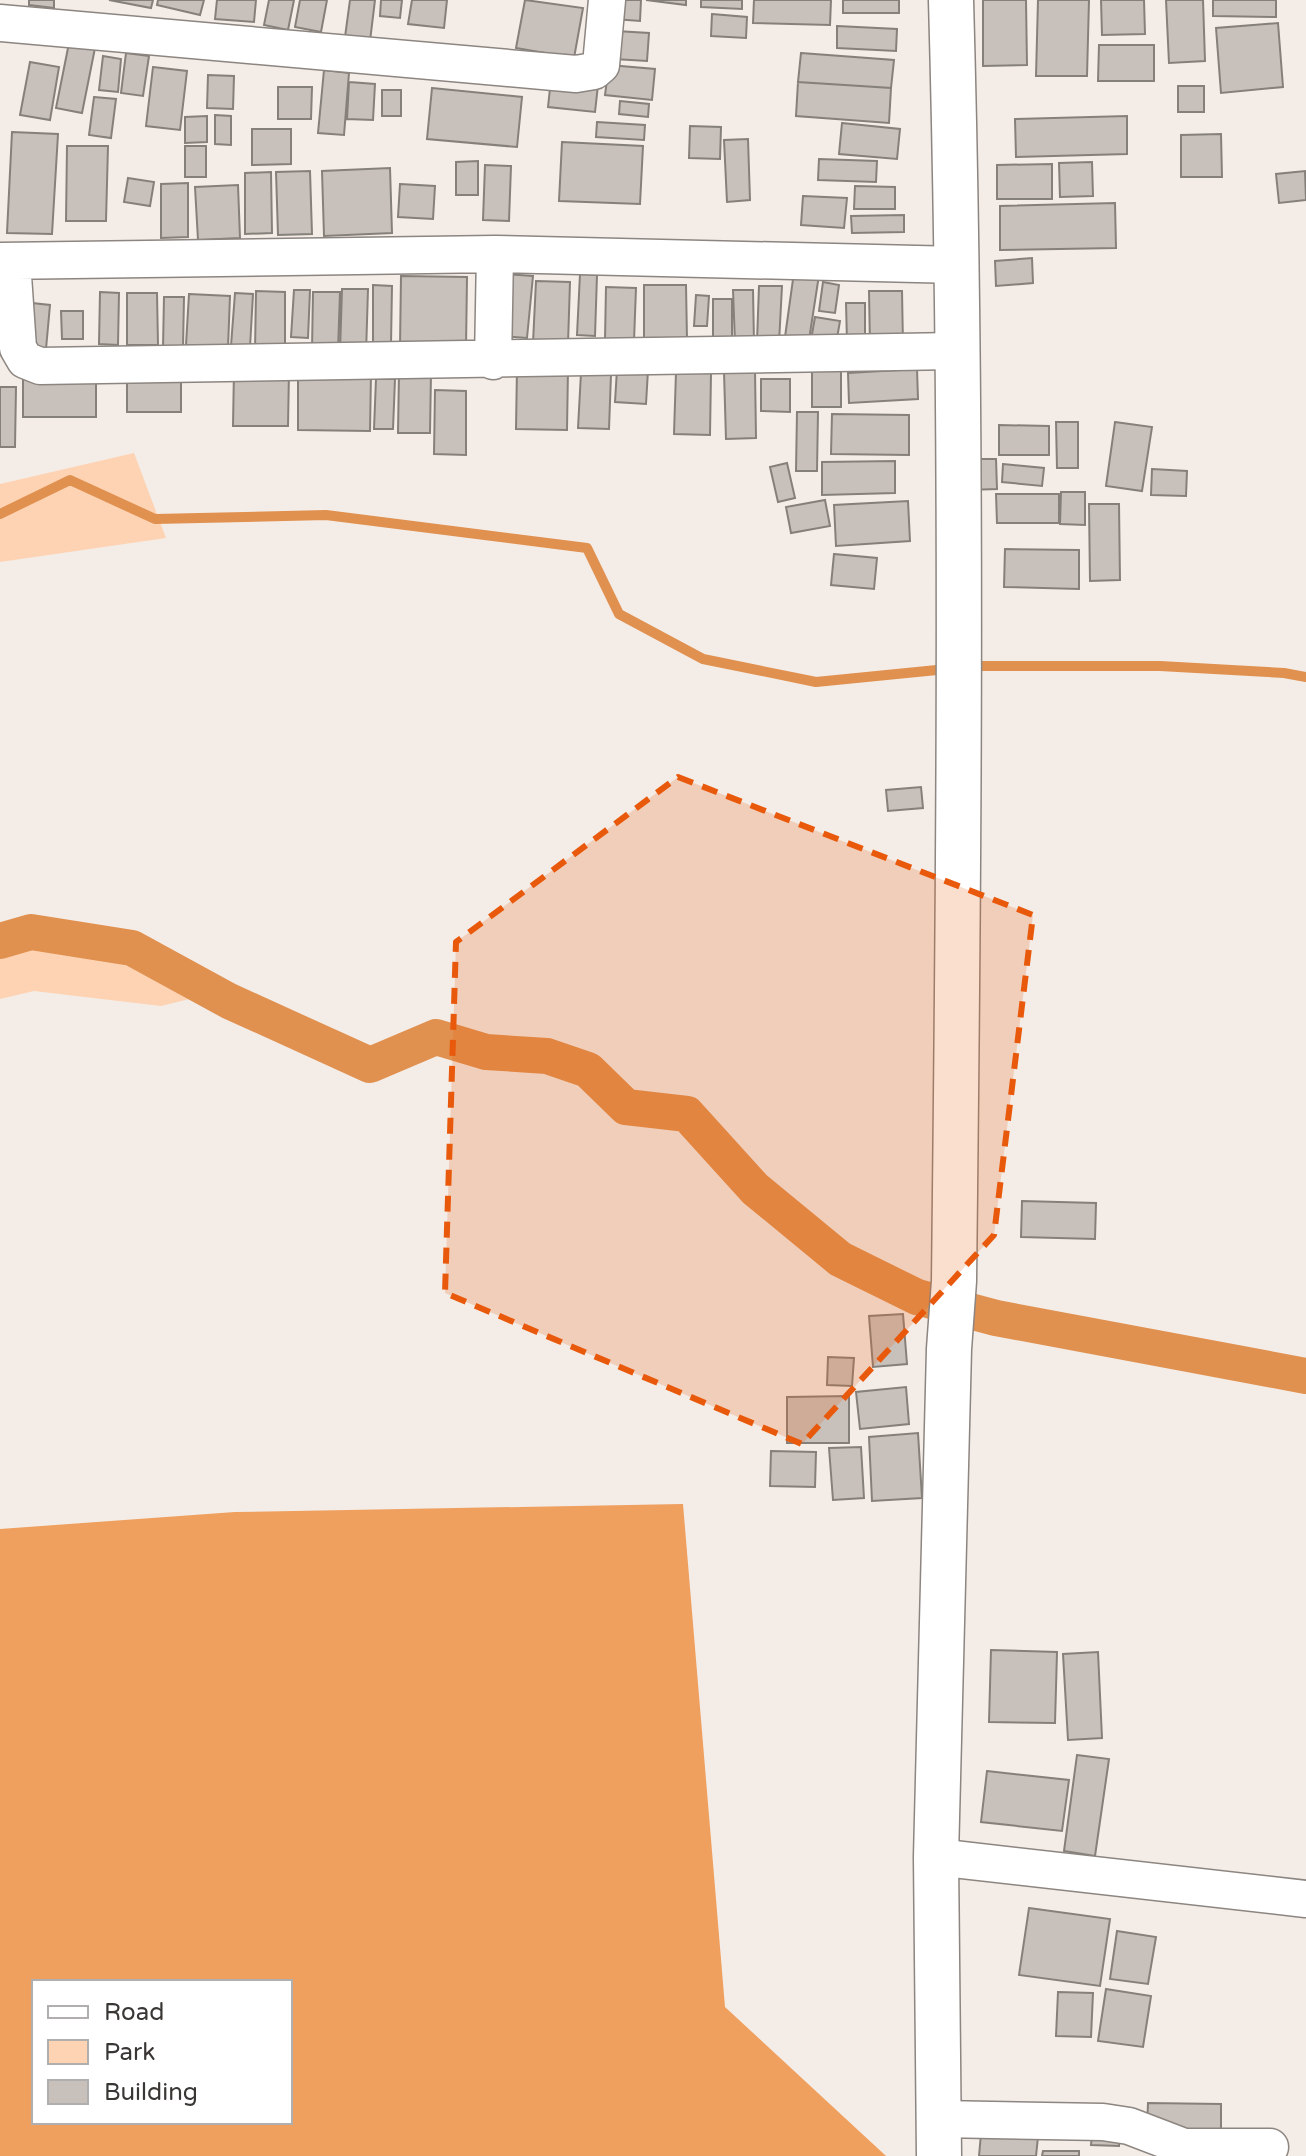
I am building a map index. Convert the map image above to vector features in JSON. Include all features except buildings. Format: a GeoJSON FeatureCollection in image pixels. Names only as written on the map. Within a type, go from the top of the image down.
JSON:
{"type":"FeatureCollection","features":[{"type":"Feature","properties":{"kind":"main road"},"geometry":{"type":"LineString","coordinates":[[940,2138],[936,1857],[949,1349],[954,1281],[961,702],[955,351],[958,265],[951,0]]}},
{"type":"Feature","properties":{"kind":"street"},"geometry":{"type":"LineString","coordinates":[[0,23],[576,74],[594,71],[601,65],[607,0]]}},
{"type":"Feature","properties":{"kind":"street"},"geometry":{"type":"LineString","coordinates":[[955,351],[493,361],[33,365],[18,348],[6,261],[495,254],[958,265]]}},
{"type":"Feature","properties":{"kind":"street"},"geometry":{"type":"LineString","coordinates":[[493,361],[495,254]]}},
{"type":"Feature","properties":{"kind":"street"},"geometry":{"type":"LineString","coordinates":[[936,1857],[1306,1899]]}},
{"type":"Feature","properties":{"kind":"street"},"geometry":{"type":"LineString","coordinates":[[940,2138],[1103,2122],[1129,2126],[1184,2147],[1270,2147]]}},
{"type":"Feature","properties":{"kind":"highlighted area"},"geometry":{"type":"Polygon","coordinates":[[[678,777],[1033,915],[994,1235],[802,1444],[445,1293],[456,942],[678,777]]]}},
{"type":"Feature","properties":{"kind":"green space"},"geometry":{"type":"Polygon","coordinates":[[[134,453],[166,538],[0,562],[0,484],[134,453]]]}},
{"type":"Feature","properties":{"kind":"green space"},"geometry":{"type":"Polygon","coordinates":[[[28,920],[141,933],[234,988],[161,1006],[34,991],[0,999],[0,928],[28,920]]]}},
{"type":"Feature","properties":{"kind":"shaded area"},"geometry":{"type":"Polygon","coordinates":[[[683,1504],[725,2007],[886,2156],[0,2156],[0,1529],[235,1512],[683,1504]]]}},
{"type":"Feature","properties":{"kind":"waterway"},"geometry":{"type":"LineString","coordinates":[[0,514],[70,480],[155,519],[326,515],[587,548],[619,614],[703,659],[816,682],[947,669]]}},
{"type":"Feature","properties":{"kind":"waterway"},"geometry":{"type":"LineString","coordinates":[[967,666],[1160,666],[1306,677]]}},
{"type":"Feature","properties":{"kind":"waterway"},"geometry":{"type":"LineString","coordinates":[[0,941],[31,932],[132,948],[229,1001],[370,1065],[436,1037],[486,1052],[547,1056],[588,1070],[626,1107],[687,1114],[755,1189],[840,1259],[917,1297],[996,1318],[1306,1376]]}}]}
